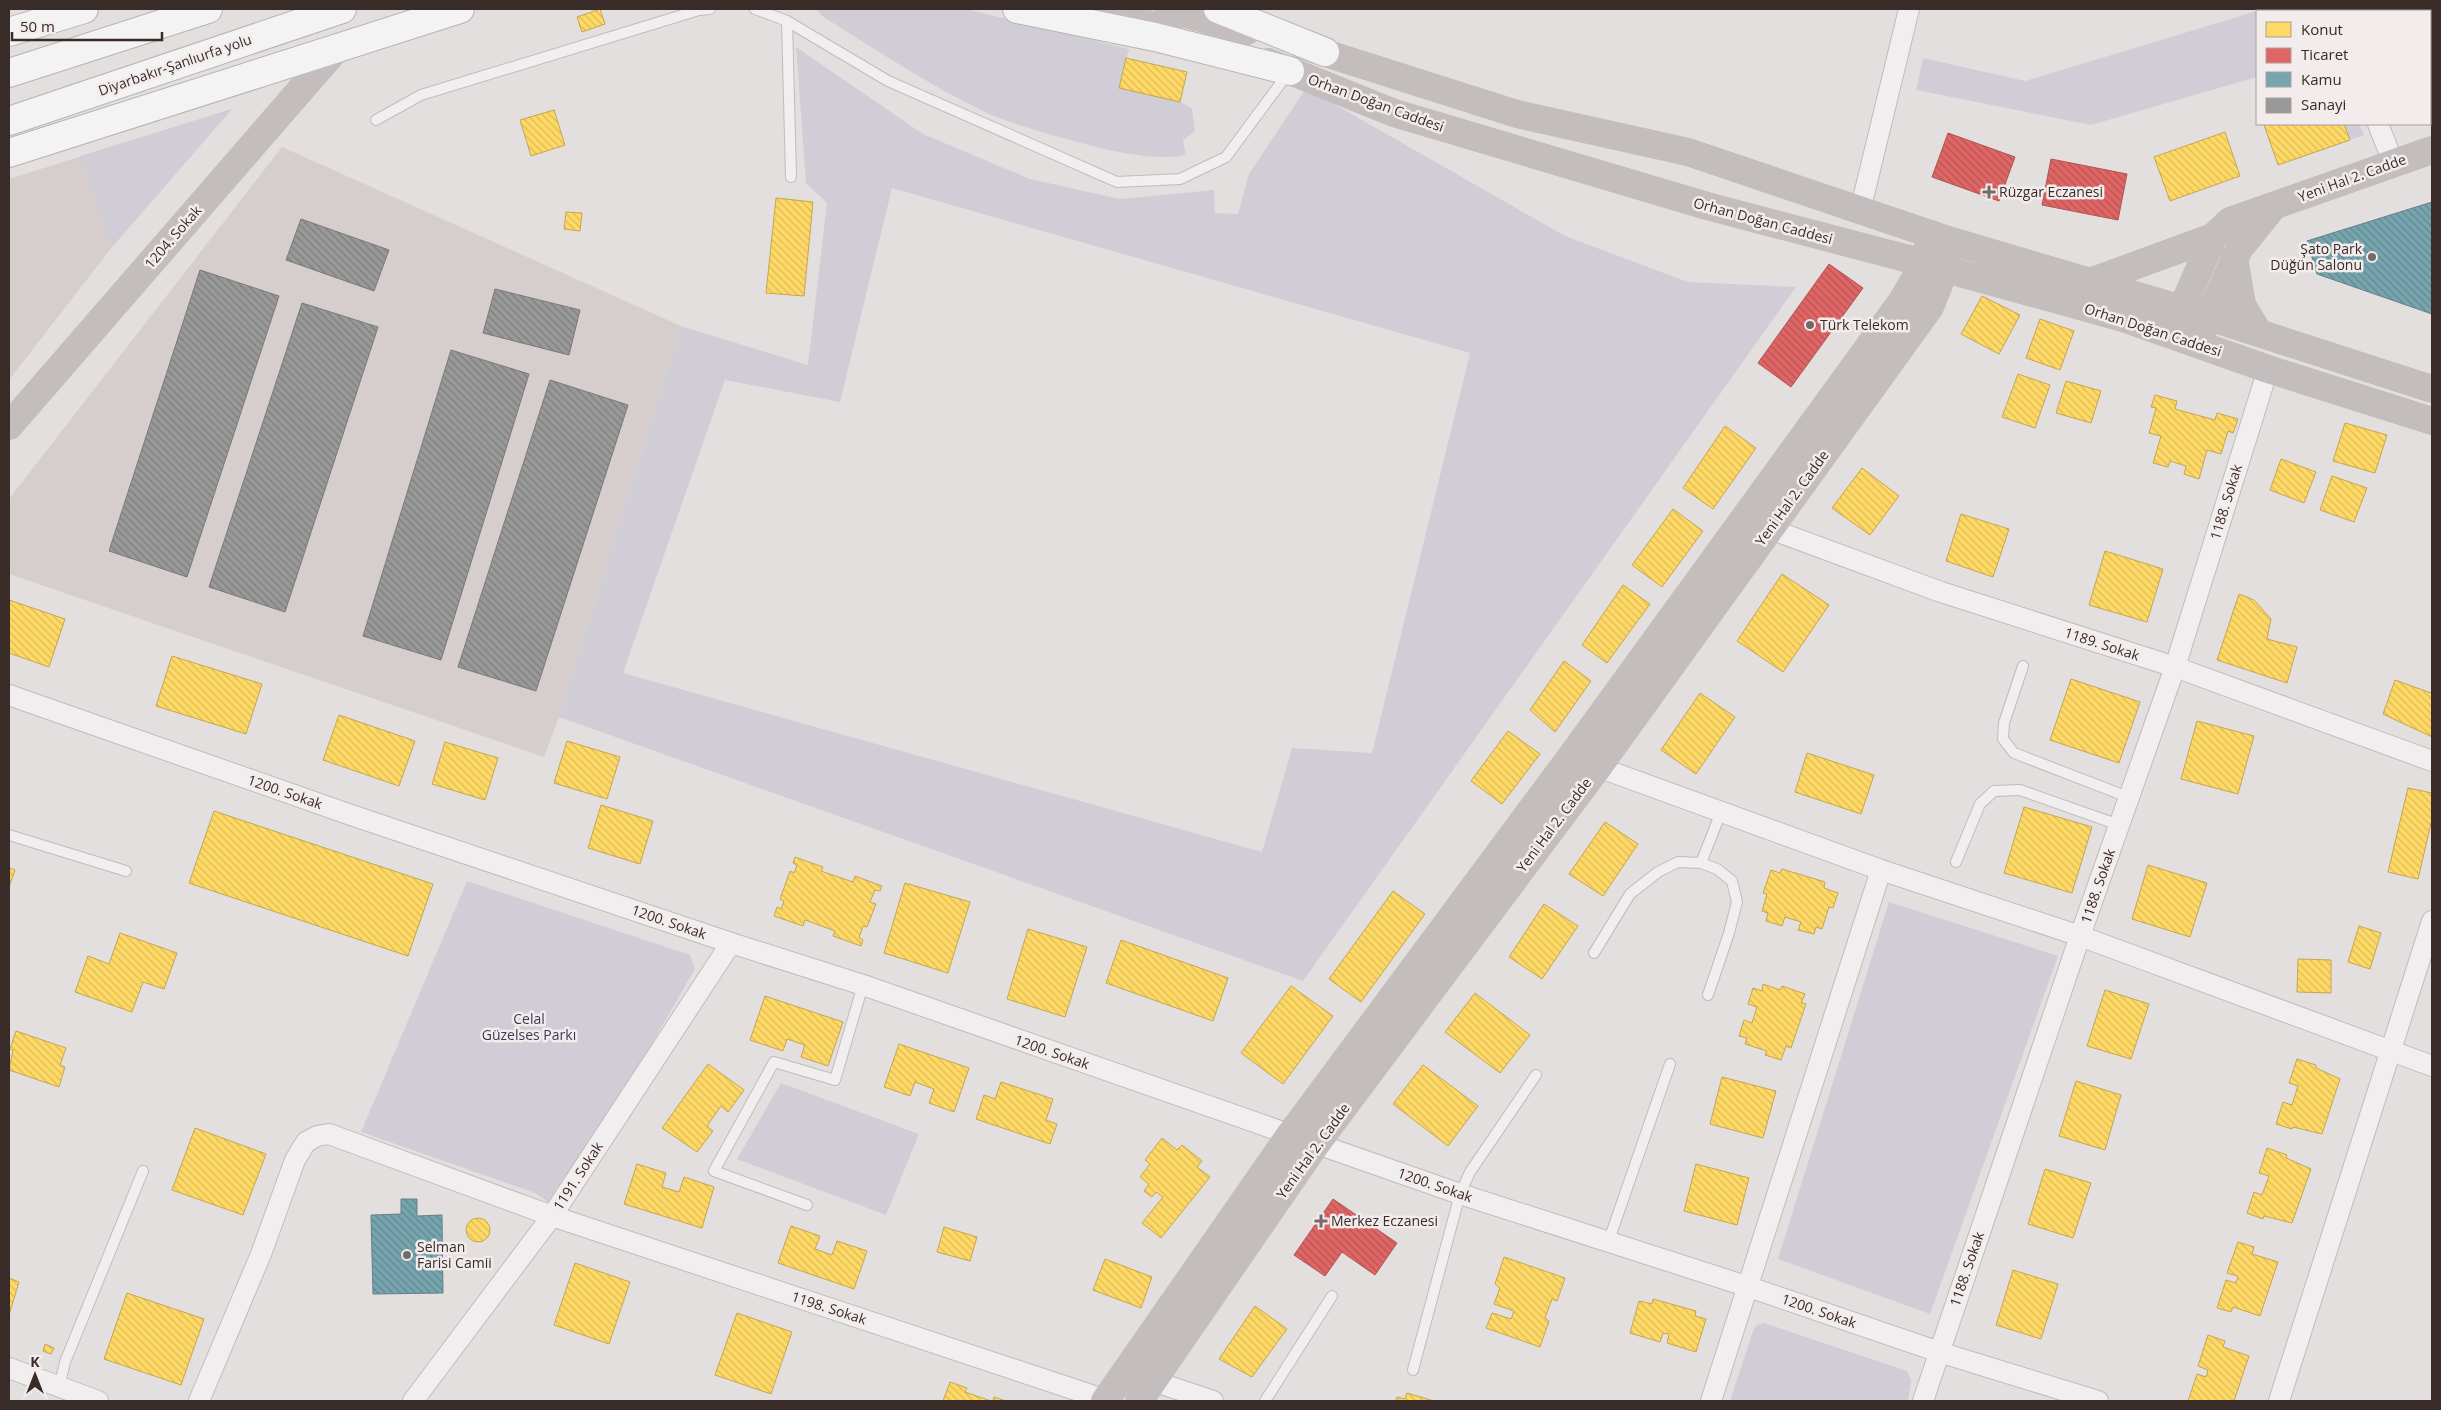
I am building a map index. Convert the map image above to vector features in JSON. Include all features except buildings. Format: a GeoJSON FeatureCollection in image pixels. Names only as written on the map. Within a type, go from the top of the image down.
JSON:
{"type":"FeatureCollection","features":[{"type":"Feature","properties":{"kind":"highway"},"geometry":{"type":"LineString","coordinates":[[9,32],[84,9]]}},
{"type":"Feature","properties":{"kind":"highway"},"geometry":{"type":"LineString","coordinates":[[9,73],[208,9]]}},
{"type":"Feature","properties":{"kind":"highway","name":"Diyarbakır-Şanlıurfa yolu"},"geometry":{"type":"LineString","coordinates":[[9,121],[342,9]]}},
{"type":"Feature","properties":{"kind":"highway"},"geometry":{"type":"LineString","coordinates":[[9,153],[460,9]]}},
{"type":"Feature","properties":{"kind":"highway"},"geometry":{"type":"LineString","coordinates":[[1017,9],[1155,37],[1290,71]]}},
{"type":"Feature","properties":{"kind":"highway"},"geometry":{"type":"LineString","coordinates":[[1218,9],[1325,52]]}},
{"type":"Feature","properties":{"kind":"street","name":"Orhan Doğan Caddesi"},"geometry":{"type":"LineString","coordinates":[[1097,9],[1250,55],[1394,112],[1707,206],[2123,318],[2268,369],[2432,421]]}},
{"type":"Feature","properties":{"kind":"street","name":"Orhan Doğan Caddesi"},"geometry":{"type":"LineString","coordinates":[[1168,9],[1325,52],[1517,114],[1688,152],[1939,237],[2258,332],[2432,389]]}},
{"type":"Feature","properties":{"kind":"street"},"geometry":{"type":"LineString","coordinates":[[1860,211],[1910,9]]}},
{"type":"Feature","properties":{"kind":"street","name":"1204. Sokak"},"geometry":{"type":"LineString","coordinates":[[9,426],[337,48]]}},
{"type":"Feature","properties":{"kind":"street"},"geometry":{"type":"LineString","coordinates":[[2378,125],[2393,162]]}},
{"type":"Feature","properties":{"kind":"street","name":"Yeni Hal 2. Cadde"},"geometry":{"type":"LineString","coordinates":[[2171,335],[2213,237],[2230,221],[2393,162],[2432,150]]}},
{"type":"Feature","properties":{"kind":"street"},"geometry":{"type":"LineString","coordinates":[[2198,344],[2234,258],[2273,207]]}},
{"type":"Feature","properties":{"kind":"street","name":"Yeni Hal 2. Cadde"},"geometry":{"type":"LineString","coordinates":[[1146,1391],[1316,1144],[1598,767],[1930,307],[1939,237]]}},
{"type":"Feature","properties":{"kind":"street"},"geometry":{"type":"LineString","coordinates":[[2090,282],[2213,237]]}},
{"type":"Feature","properties":{"kind":"street"},"geometry":{"type":"LineString","coordinates":[[2234,258],[2242,305],[2258,332]]}},
{"type":"Feature","properties":{"kind":"street"},"geometry":{"type":"LineString","coordinates":[[1106,1400],[1290,1135],[1575,751],[1902,301],[1934,266]]}},
{"type":"Feature","properties":{"kind":"street","name":"1188. Sokak"},"geometry":{"type":"LineString","coordinates":[[1923,1401],[2080,936],[2175,667],[2268,369]]}},
{"type":"Feature","properties":{"kind":"street","name":"1189. Sokak"},"geometry":{"type":"LineString","coordinates":[[1770,529],[1941,592],[2175,667],[2432,761]]}},
{"type":"Feature","properties":{"kind":"street","name":"1200. Sokak"},"geometry":{"type":"LineString","coordinates":[[9,695],[351,815],[731,943],[863,985],[1460,1194],[1749,1287],[2064,1396],[2098,1401]]}},
{"type":"Feature","properties":{"kind":"street"},"geometry":{"type":"LineString","coordinates":[[1598,767],[1881,870],[2080,936],[2432,1066]]}},
{"type":"Feature","properties":{"kind":"street"},"geometry":{"type":"LineString","coordinates":[[1711,1401],[1881,870]]}},
{"type":"Feature","properties":{"kind":"street"},"geometry":{"type":"LineString","coordinates":[[2279,1401],[2432,921]]}},
{"type":"Feature","properties":{"kind":"street","name":"1191. Sokak"},"geometry":{"type":"LineString","coordinates":[[413,1401],[552,1216],[731,943]]}},
{"type":"Feature","properties":{"kind":"street","name":"1198. Sokak"},"geometry":{"type":"LineString","coordinates":[[199,1401],[261,1254],[295,1160],[306,1142],[318,1136],[329,1134],[552,1216],[1106,1400]]}},
{"type":"Feature","properties":{"kind":"street"},"geometry":{"type":"LineString","coordinates":[[9,1368],[56,1394],[98,1401]]}},
{"type":"Feature","properties":{"kind":"street"},"geometry":{"type":"LineString","coordinates":[[1146,1391],[1213,1401]]}},
{"type":"Feature","properties":{"kind":"lane"},"geometry":{"type":"LineString","coordinates":[[376,120],[420,94],[699,10],[710,9]]}},
{"type":"Feature","properties":{"kind":"lane"},"geometry":{"type":"LineString","coordinates":[[755,9],[787,21],[888,81],[1117,182],[1180,179],[1226,158],[1290,71]]}},
{"type":"Feature","properties":{"kind":"lane"},"geometry":{"type":"LineString","coordinates":[[787,21],[791,177]]}},
{"type":"Feature","properties":{"kind":"lane"},"geometry":{"type":"LineString","coordinates":[[2023,666],[2004,723],[2003,739],[2014,753],[2128,797]]}},
{"type":"Feature","properties":{"kind":"lane"},"geometry":{"type":"LineString","coordinates":[[1956,862],[1980,804],[1994,791],[2020,790],[2119,825]]}},
{"type":"Feature","properties":{"kind":"lane"},"geometry":{"type":"LineString","coordinates":[[1701,863],[1721,812]]}},
{"type":"Feature","properties":{"kind":"lane"},"geometry":{"type":"LineString","coordinates":[[9,835],[126,872]]}},
{"type":"Feature","properties":{"kind":"lane"},"geometry":{"type":"LineString","coordinates":[[1594,953],[1630,894],[1658,872],[1678,862],[1701,863],[1717,869],[1732,881],[1736,902],[1729,933],[1708,995]]}},
{"type":"Feature","properties":{"kind":"lane"},"geometry":{"type":"LineString","coordinates":[[807,1205],[714,1171],[774,1062],[835,1080],[863,985]]}},
{"type":"Feature","properties":{"kind":"lane"},"geometry":{"type":"LineString","coordinates":[[1608,1243],[1670,1064]]}},
{"type":"Feature","properties":{"kind":"lane"},"geometry":{"type":"LineString","coordinates":[[1413,1370],[1460,1194],[1470,1172],[1536,1076]]}},
{"type":"Feature","properties":{"kind":"lane"},"geometry":{"type":"LineString","coordinates":[[56,1394],[65,1362],[143,1171]]}},
{"type":"Feature","properties":{"kind":"lane"},"geometry":{"type":"LineString","coordinates":[[1265,1401],[1332,1296]]}},
{"type":"Feature","properties":{"kind":"shaded area"},"geometry":{"type":"Polygon","coordinates":[[[232,109],[112,247],[9,380],[9,179],[232,109]]]}},
{"type":"Feature","properties":{"kind":"shaded area"},"geometry":{"type":"Polygon","coordinates":[[[282,147],[681,326],[559,717],[544,757],[9,574],[9,499],[282,147]]]}},
{"type":"Feature","properties":{"kind":"green space"},"geometry":{"type":"Polygon","coordinates":[[[816,9],[966,9],[1129,49],[1119,88],[1180,102],[1192,108],[1195,131],[1183,140],[1186,155],[1160,157],[1133,155],[1107,150],[1018,125],[983,111],[901,66],[822,16],[816,9]]]}},
{"type":"Feature","properties":{"kind":"green space"},"geometry":{"type":"Polygon","coordinates":[[[2314,9],[2314,10],[2262,10],[2314,9]]]}},
{"type":"Feature","properties":{"kind":"green space"},"geometry":{"type":"Polygon","coordinates":[[[2432,9],[2432,13],[2431,10],[2362,10],[2432,9]]]}},
{"type":"Feature","properties":{"kind":"green space"},"geometry":{"type":"Polygon","coordinates":[[[2256,11],[2256,77],[2091,125],[1916,90],[1923,58],[2025,81],[2256,11]]]}},
{"type":"Feature","properties":{"kind":"green space"},"geometry":{"type":"Polygon","coordinates":[[[796,47],[923,134],[1030,179],[1120,199],[1214,190],[1215,213],[1238,214],[1249,174],[1306,88],[1565,236],[1688,282],[1796,287],[1303,981],[559,717],[681,326],[808,365],[827,203],[806,183],[796,47]],[[892,188],[840,402],[725,380],[623,673],[1262,852],[1292,748],[1372,753],[1470,353],[892,188]]]}},
{"type":"Feature","properties":{"kind":"green space"},"geometry":{"type":"Polygon","coordinates":[[[232,109],[112,247],[80,156],[232,109]]]}},
{"type":"Feature","properties":{"kind":"green space"},"geometry":{"type":"Polygon","coordinates":[[[2344,125],[2359,125],[2364,135],[2350,140],[2344,125]]]}},
{"type":"Feature","properties":{"kind":"green space","name":"Celal Güzelses Parkı"},"geometry":{"type":"Polygon","coordinates":[[[467,881],[690,955],[695,969],[557,1208],[535,1193],[361,1132],[467,881]]]}},
{"type":"Feature","properties":{"kind":"green space"},"geometry":{"type":"Polygon","coordinates":[[[1889,902],[2058,956],[1930,1314],[1778,1259],[1889,902]]]}},
{"type":"Feature","properties":{"kind":"green space"},"geometry":{"type":"Polygon","coordinates":[[[781,1083],[919,1134],[886,1215],[737,1159],[781,1083]]]}},
{"type":"Feature","properties":{"kind":"green space"},"geometry":{"type":"Polygon","coordinates":[[[1764,1323],[1907,1371],[1911,1380],[1908,1401],[1730,1401],[1753,1331],[1757,1325],[1764,1323]]]}},
{"type":"Feature","properties":{"kind":"place","name":"Rüzgar Eczanesi"},"geometry":{"type":"Point","coordinates":[1989,192]}},
{"type":"Feature","properties":{"kind":"place","name":"Şato Park Düğün Salonu"},"geometry":{"type":"Point","coordinates":[2372,257]}},
{"type":"Feature","properties":{"kind":"place","name":"Türk Telekom"},"geometry":{"type":"Point","coordinates":[1810,325]}},
{"type":"Feature","properties":{"kind":"place","name":"Merkez Eczanesi"},"geometry":{"type":"Point","coordinates":[1321,1221]}},
{"type":"Feature","properties":{"kind":"place","name":"Selman Farisi Camii"},"geometry":{"type":"Point","coordinates":[407,1255]}}]}
